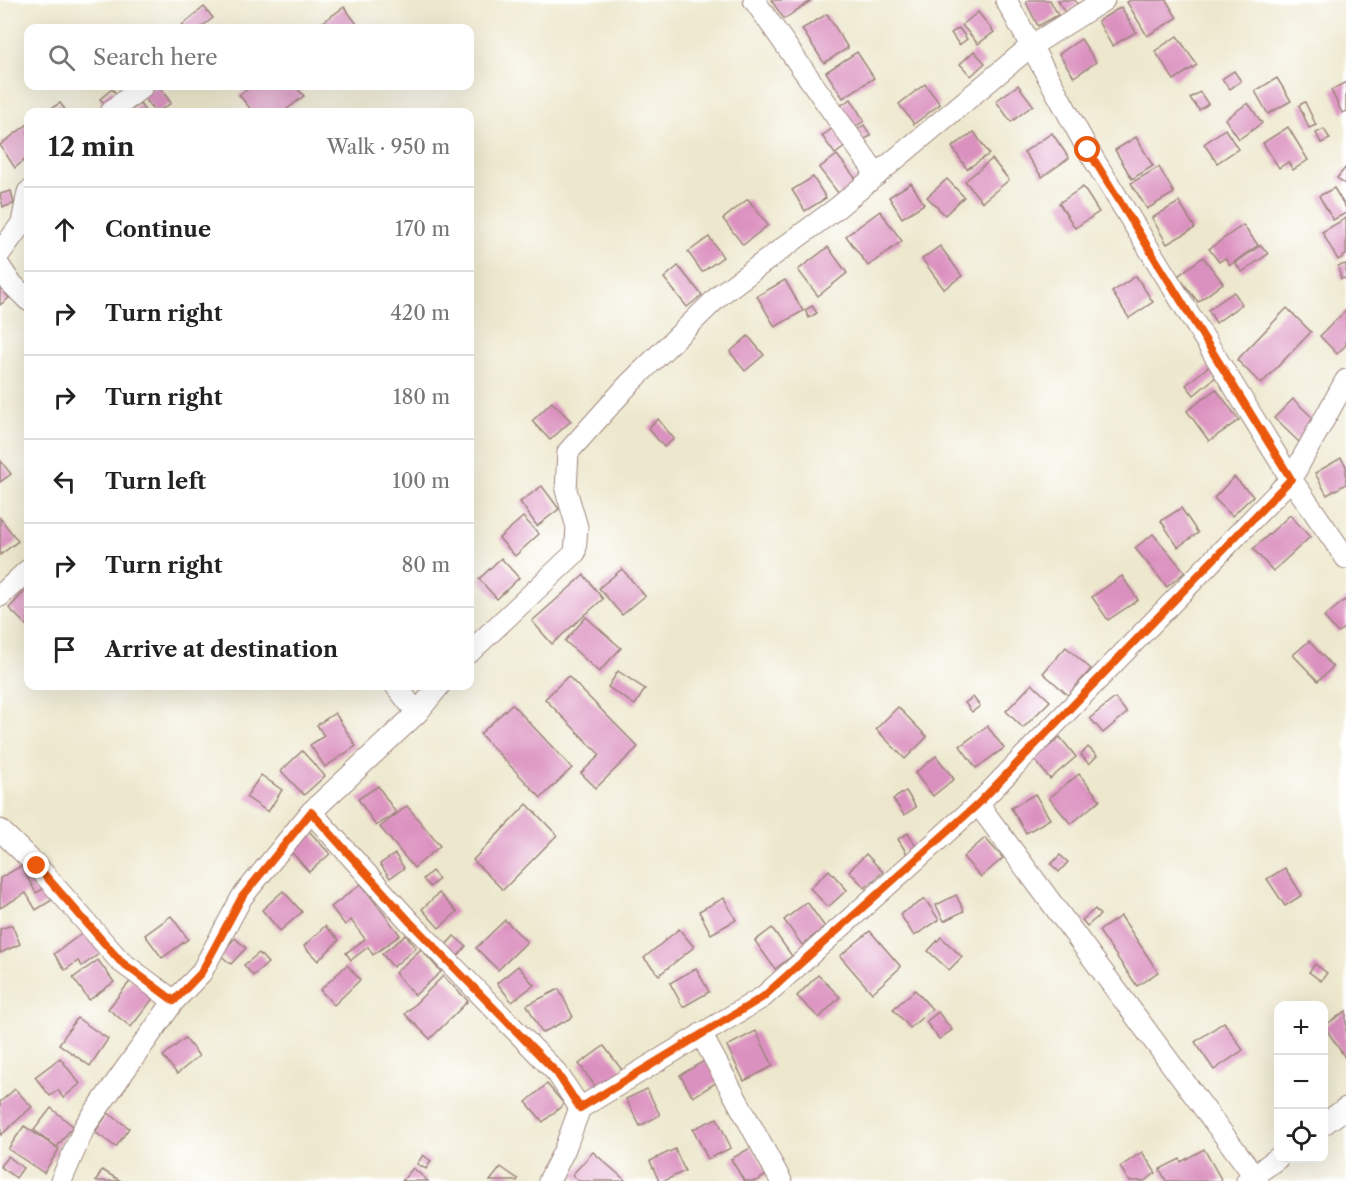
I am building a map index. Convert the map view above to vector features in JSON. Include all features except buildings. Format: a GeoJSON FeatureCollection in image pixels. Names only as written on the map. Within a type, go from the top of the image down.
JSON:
{"type":"FeatureCollection","features":[{"type":"Feature","properties":{"kind":"street"},"geometry":{"type":"LineString","coordinates":[[754,0],[877,175]]}},
{"type":"Feature","properties":{"kind":"street"},"geometry":{"type":"LineString","coordinates":[[1006,0],[1088,150],[1291,479],[1346,558]]}},
{"type":"Feature","properties":{"kind":"street"},"geometry":{"type":"LineString","coordinates":[[474,648],[575,553],[577,527],[566,490],[568,452],[629,384],[721,294],[837,208],[1031,46],[1104,0]]}},
{"type":"Feature","properties":{"kind":"street"},"geometry":{"type":"LineString","coordinates":[[116,108],[138,90]]}},
{"type":"Feature","properties":{"kind":"street"},"geometry":{"type":"LineString","coordinates":[[0,253],[22,223],[24,213]]}},
{"type":"Feature","properties":{"kind":"street"},"geometry":{"type":"LineString","coordinates":[[0,267],[10,282],[24,296]]}},
{"type":"Feature","properties":{"kind":"street"},"geometry":{"type":"LineString","coordinates":[[549,1181],[564,1151],[580,1108],[763,997],[978,804],[1291,479],[1346,380]]}},
{"type":"Feature","properties":{"kind":"street"},"geometry":{"type":"LineString","coordinates":[[0,596],[24,574]]}},
{"type":"Feature","properties":{"kind":"street"},"geometry":{"type":"LineString","coordinates":[[399,690],[417,713]]}},
{"type":"Feature","properties":{"kind":"street"},"geometry":{"type":"LineString","coordinates":[[61,1181],[85,1126],[174,1001],[201,973],[242,897],[311,812],[417,713],[436,690]]}},
{"type":"Feature","properties":{"kind":"street"},"geometry":{"type":"LineString","coordinates":[[978,804],[1253,1179],[1274,1161]]}},
{"type":"Feature","properties":{"kind":"street"},"geometry":{"type":"LineString","coordinates":[[311,812],[410,922],[557,1073],[580,1108]]}},
{"type":"Feature","properties":{"kind":"street"},"geometry":{"type":"LineString","coordinates":[[0,830],[37,866],[120,961],[174,1001]]}},
{"type":"Feature","properties":{"kind":"street"},"geometry":{"type":"LineString","coordinates":[[701,1034],[781,1181]]}},
{"type":"Feature","properties":{"kind":"street"},"geometry":{"type":"LineString","coordinates":[[1328,1121],[1346,1108]]}},
{"type":"Feature","properties":{"kind":"route"},"geometry":{"type":"LineString","coordinates":[[37,866],[120,961],[174,1001],[201,973],[242,897],[311,812],[410,922],[557,1073],[580,1108],[763,997],[978,804],[1291,479],[1088,150]]}}]}
